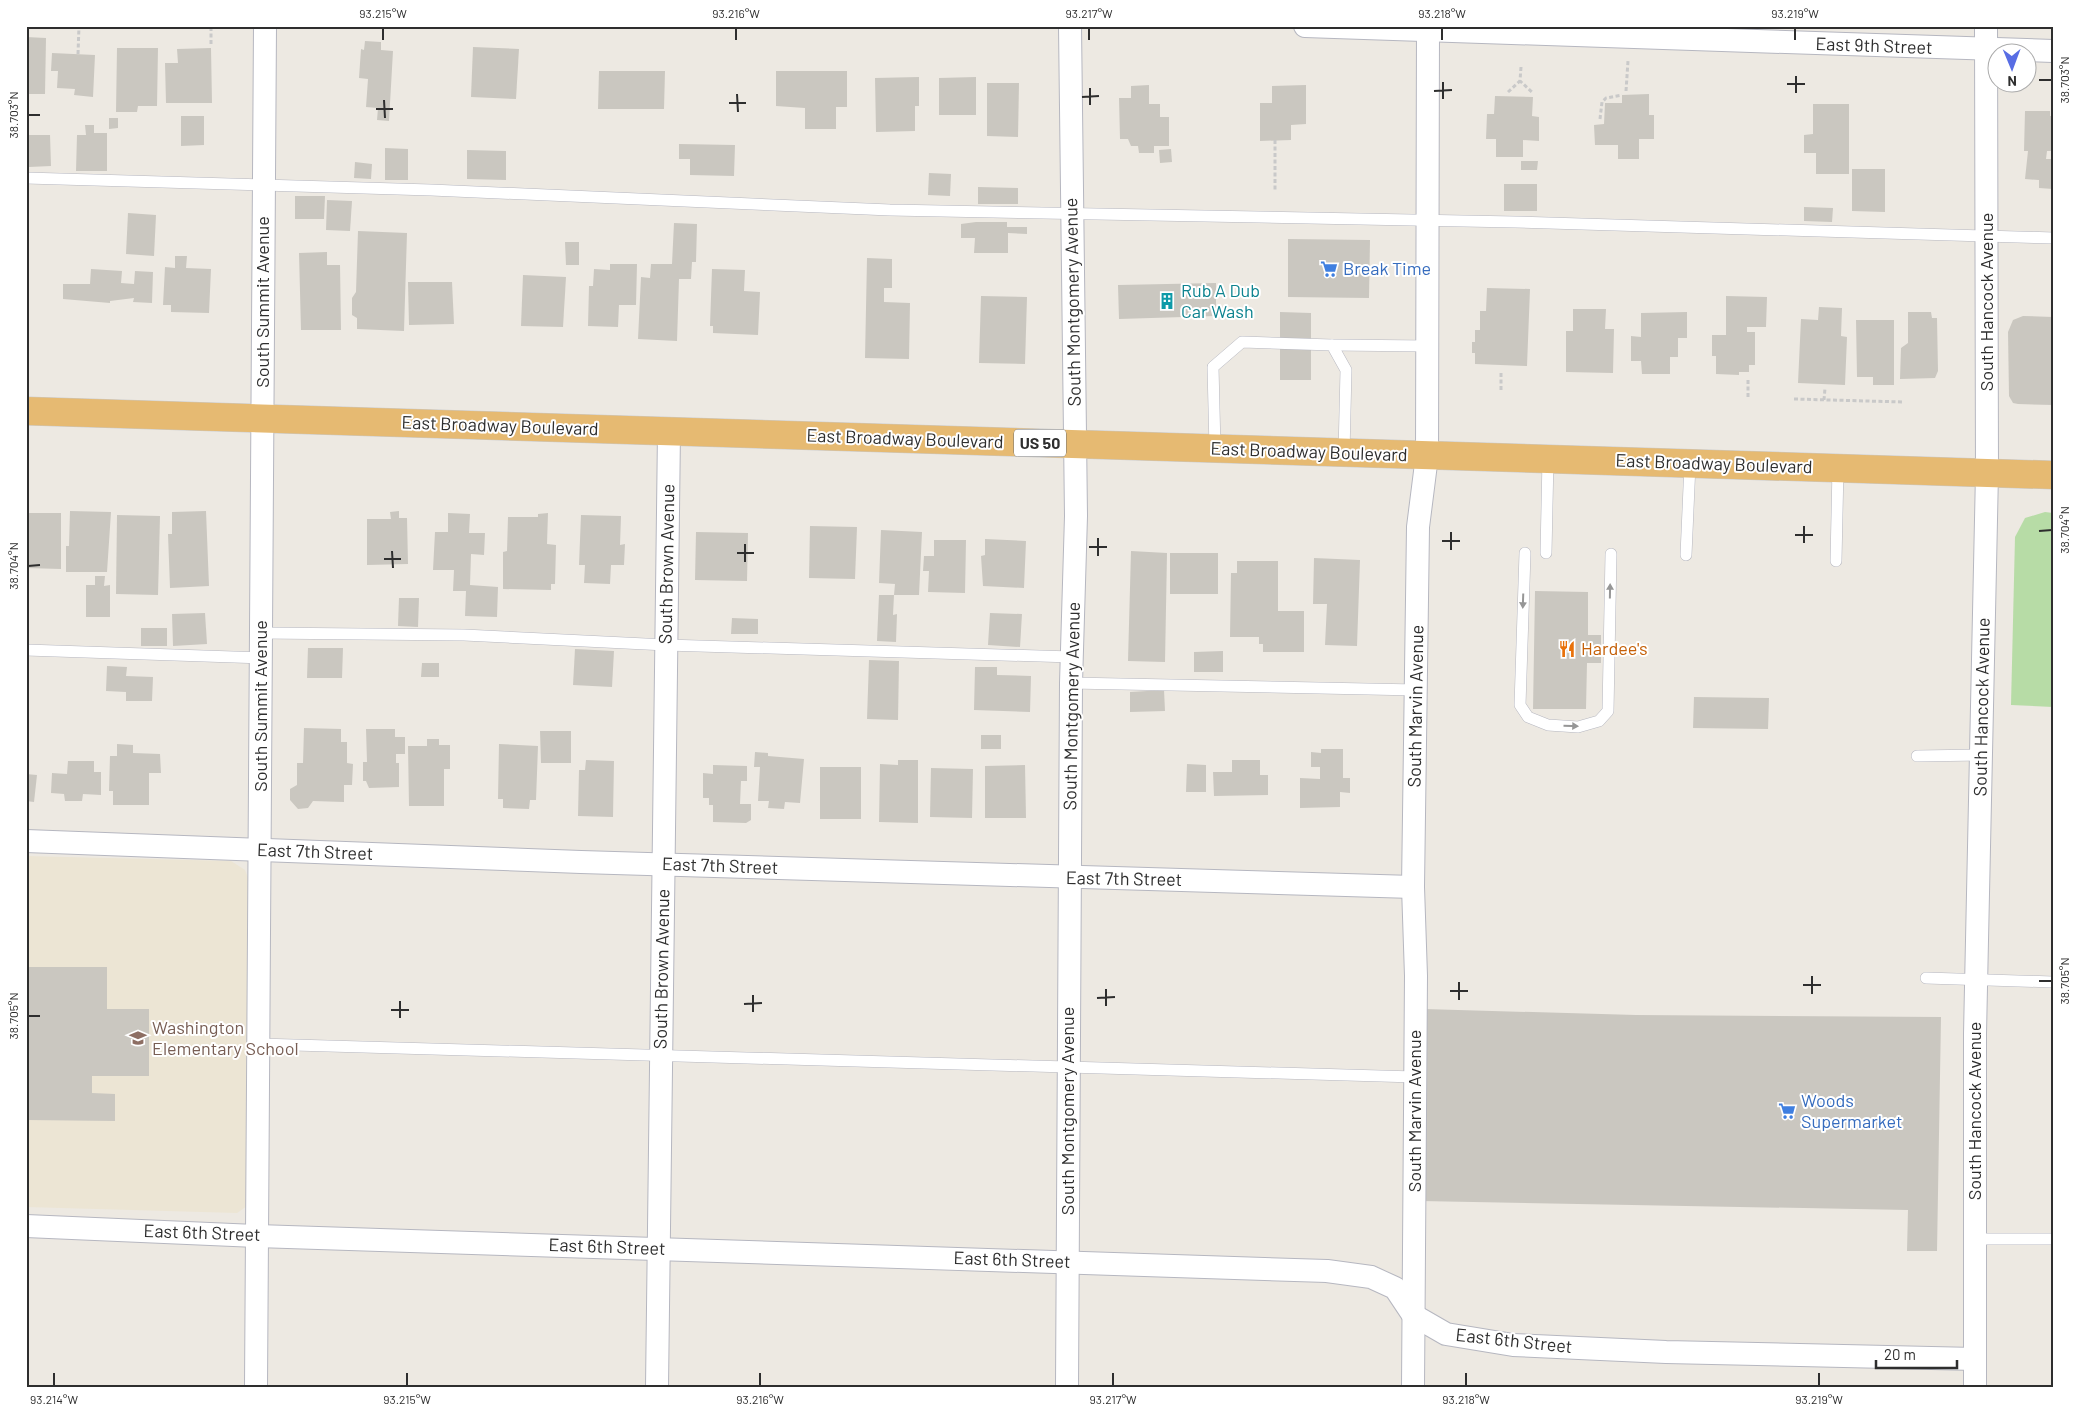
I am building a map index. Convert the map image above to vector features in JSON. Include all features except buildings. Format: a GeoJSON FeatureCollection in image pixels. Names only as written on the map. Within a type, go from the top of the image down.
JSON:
{"type":"FeatureCollection","features":[{"type":"Feature","properties":{"kind":"highway","name":"East Broadway Boulevard"},"geometry":{"type":"LineString","coordinates":[[26,411],[2053,475]]}},
{"type":"Feature","properties":{"kind":"street","name":"South Summit Avenue"},"geometry":{"type":"LineString","coordinates":[[256,1387],[265,26]]}},
{"type":"Feature","properties":{"kind":"street","name":"South Montgomery Avenue"},"geometry":{"type":"LineString","coordinates":[[1067,1387],[1071,683],[1076,444],[1070,214],[1070,26]]}},
{"type":"Feature","properties":{"kind":"street","name":"East 9th Street"},"geometry":{"type":"LineString","coordinates":[[1305,26],[1428,28],[1986,50]]}},
{"type":"Feature","properties":{"kind":"street","name":"South Hancock Avenue"},"geometry":{"type":"LineString","coordinates":[[1986,26],[1986,42]]}},
{"type":"Feature","properties":{"kind":"street","name":"South Marvin Avenue"},"geometry":{"type":"LineString","coordinates":[[1413,1387],[1415,1077],[1413,887],[1418,528],[1427,456],[1428,28]]}},
{"type":"Feature","properties":{"kind":"street","name":"East 9th Street"},"geometry":{"type":"LineString","coordinates":[[2036,51],[2053,51]]}},
{"type":"Feature","properties":{"kind":"street","name":"South Hancock Avenue"},"geometry":{"type":"LineString","coordinates":[[1975,1387],[1976,981],[1987,473],[1986,92]]}},
{"type":"Feature","properties":{"kind":"street","name":"South Brown Avenue"},"geometry":{"type":"LineString","coordinates":[[657,1387],[669,432]]}},
{"type":"Feature","properties":{"kind":"street","name":"East 7th Street"},"geometry":{"type":"LineString","coordinates":[[26,841],[1070,878],[1413,887]]}},
{"type":"Feature","properties":{"kind":"street","name":"East 6th Street"},"geometry":{"type":"LineString","coordinates":[[26,1226],[257,1236],[1327,1271],[1371,1276],[1395,1288],[1413,1316],[1446,1334],[1513,1345],[1666,1352],[1975,1359]]}},
{"type":"Feature","properties":{"kind":"lane"},"geometry":{"type":"LineString","coordinates":[[26,178],[264,184],[890,210],[1428,220],[2053,238]]}},
{"type":"Feature","properties":{"kind":"lane"},"geometry":{"type":"LineString","coordinates":[[1215,449],[1213,367],[1242,342],[1428,346]]}},
{"type":"Feature","properties":{"kind":"lane"},"geometry":{"type":"LineString","coordinates":[[1332,345],[1346,370],[1344,453]]}},
{"type":"Feature","properties":{"kind":"lane"},"geometry":{"type":"LineString","coordinates":[[1546,553],[1548,459]]}},
{"type":"Feature","properties":{"kind":"lane"},"geometry":{"type":"LineString","coordinates":[[1686,555],[1690,464]]}},
{"type":"Feature","properties":{"kind":"lane"},"geometry":{"type":"LineString","coordinates":[[1836,561],[1838,468]]}},
{"type":"Feature","properties":{"kind":"lane"},"geometry":{"type":"LineString","coordinates":[[1525,553],[1520,705],[1528,717],[1548,725],[1578,727],[1599,721],[1608,711],[1610,554]]}},
{"type":"Feature","properties":{"kind":"lane"},"geometry":{"type":"LineString","coordinates":[[262,633],[464,635],[666,645],[1072,657]]}},
{"type":"Feature","properties":{"kind":"lane"},"geometry":{"type":"LineString","coordinates":[[26,650],[261,658]]}},
{"type":"Feature","properties":{"kind":"lane"},"geometry":{"type":"LineString","coordinates":[[1071,683],[1417,690]]}},
{"type":"Feature","properties":{"kind":"lane"},"geometry":{"type":"LineString","coordinates":[[1917,756],[1981,756]]}},
{"type":"Feature","properties":{"kind":"lane"},"geometry":{"type":"LineString","coordinates":[[1926,978],[2052,982]]}},
{"type":"Feature","properties":{"kind":"lane"},"geometry":{"type":"LineString","coordinates":[[259,1044],[1415,1077]]}},
{"type":"Feature","properties":{"kind":"lane"},"geometry":{"type":"LineString","coordinates":[[1975,1238],[2053,1239]]}},
{"type":"Feature","properties":{"kind":"path"},"geometry":{"type":"LineString","coordinates":[[78,54],[79,26]]}},
{"type":"Feature","properties":{"kind":"path"},"geometry":{"type":"LineString","coordinates":[[211,26],[211,44]]}},
{"type":"Feature","properties":{"kind":"path"},"geometry":{"type":"LineString","coordinates":[[1626,91],[1628,53]]}},
{"type":"Feature","properties":{"kind":"path"},"geometry":{"type":"LineString","coordinates":[[1508,92],[1520,81],[1521,68]]}},
{"type":"Feature","properties":{"kind":"path"},"geometry":{"type":"LineString","coordinates":[[1520,81],[1533,93]]}},
{"type":"Feature","properties":{"kind":"path"},"geometry":{"type":"LineString","coordinates":[[1600,119],[1602,102],[1606,98],[1622,94]]}},
{"type":"Feature","properties":{"kind":"path"},"geometry":{"type":"LineString","coordinates":[[1275,140],[1275,191]]}},
{"type":"Feature","properties":{"kind":"path"},"geometry":{"type":"LineString","coordinates":[[1501,390],[1502,372]]}},
{"type":"Feature","properties":{"kind":"path"},"geometry":{"type":"LineString","coordinates":[[1748,378],[1748,397]]}},
{"type":"Feature","properties":{"kind":"path"},"geometry":{"type":"LineString","coordinates":[[1824,400],[1825,388]]}},
{"type":"Feature","properties":{"kind":"path"},"geometry":{"type":"LineString","coordinates":[[1794,399],[1904,402]]}},
{"type":"Feature","properties":{"kind":"shaded area","name":"Washington Elementary School"},"geometry":{"type":"Polygon","coordinates":[[[26,856],[231,861],[245,870],[250,883],[247,1206],[237,1213],[26,1207],[26,856]]]}},
{"type":"Feature","properties":{"kind":"green space"},"geometry":{"type":"Polygon","coordinates":[[[2045,512],[2053,513],[2053,707],[2011,705],[2015,537],[2025,518],[2045,512]]]}},
{"type":"Feature","properties":{"kind":"place","name":"Break Time"},"geometry":{"type":"Point","coordinates":[1329,269]}},
{"type":"Feature","properties":{"kind":"place","name":"Rub A Dub Car Wash"},"geometry":{"type":"Point","coordinates":[1167,301]}},
{"type":"Feature","properties":{"kind":"place","name":"Hardee's"},"geometry":{"type":"Point","coordinates":[1567,649]}},
{"type":"Feature","properties":{"kind":"place","name":"Washington Elementary School"},"geometry":{"type":"Point","coordinates":[138,1038]}},
{"type":"Feature","properties":{"kind":"place","name":"Woods Supermarket"},"geometry":{"type":"Point","coordinates":[1787,1111]}}]}
